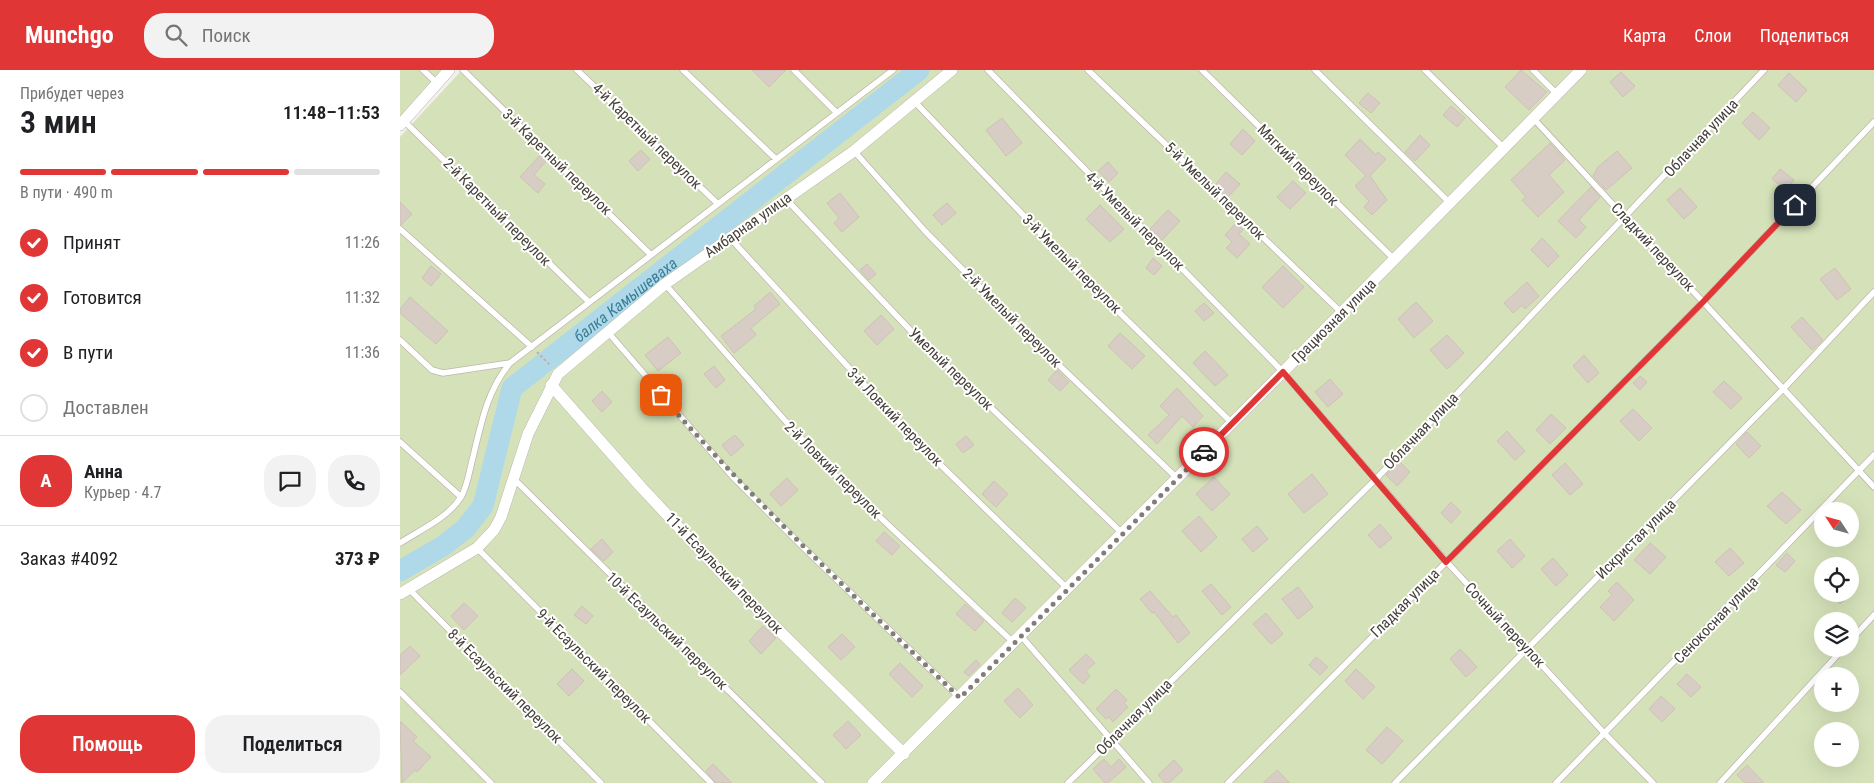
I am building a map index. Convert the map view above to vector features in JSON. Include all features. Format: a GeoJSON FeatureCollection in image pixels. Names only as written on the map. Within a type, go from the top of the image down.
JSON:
{"type":"FeatureCollection","features":[{"type":"Feature","properties":{"kind":"street"},"geometry":{"type":"LineString","coordinates":[[402,123],[449,70]]}},
{"type":"Feature","properties":{"kind":"street","name":"Амбарная улица"},"geometry":{"type":"LineString","coordinates":[[404,591],[477,548],[494,530],[501,517],[528,434],[558,374],[665,284],[854,151],[952,70]]}},
{"type":"Feature","properties":{"kind":"street","name":"Грациозная улица"},"geometry":{"type":"LineString","coordinates":[[873,783],[1018,640],[1581,70]]}},
{"type":"Feature","properties":{"kind":"street","name":"11-й Есаульский переулок"},"geometry":{"type":"LineString","coordinates":[[551,385],[642,488],[728,580],[904,754]]}},
{"type":"Feature","properties":{"kind":"lane"},"geometry":{"type":"LineString","coordinates":[[423,70],[437,83]]}},
{"type":"Feature","properties":{"kind":"lane","name":"3-й Каретный переулок"},"geometry":{"type":"LineString","coordinates":[[463,70],[651,255]]}},
{"type":"Feature","properties":{"kind":"lane","name":"4-й Каретный переулок"},"geometry":{"type":"LineString","coordinates":[[577,70],[717,203]]}},
{"type":"Feature","properties":{"kind":"lane"},"geometry":{"type":"LineString","coordinates":[[683,70],[776,159]]}},
{"type":"Feature","properties":{"kind":"lane"},"geometry":{"type":"LineString","coordinates":[[794,70],[837,112]]}},
{"type":"Feature","properties":{"kind":"lane"},"geometry":{"type":"LineString","coordinates":[[400,543],[451,509],[461,497],[467,483],[489,396],[497,379],[510,363],[892,70]]}},
{"type":"Feature","properties":{"kind":"lane","name":"4-й Умелый переулок"},"geometry":{"type":"LineString","coordinates":[[988,70],[1283,372]]}},
{"type":"Feature","properties":{"kind":"lane","name":"5-й Умелый переулок"},"geometry":{"type":"LineString","coordinates":[[1088,70],[1342,312]]}},
{"type":"Feature","properties":{"kind":"lane","name":"Мягкий переулок"},"geometry":{"type":"LineString","coordinates":[[1202,70],[1394,259]]}},
{"type":"Feature","properties":{"kind":"lane"},"geometry":{"type":"LineString","coordinates":[[1315,70],[1450,203]]}},
{"type":"Feature","properties":{"kind":"lane"},"geometry":{"type":"LineString","coordinates":[[1425,70],[1504,148]]}},
{"type":"Feature","properties":{"kind":"lane"},"geometry":{"type":"LineString","coordinates":[[1533,70],[1557,94]]}},
{"type":"Feature","properties":{"kind":"lane","name":"Облачная улица"},"geometry":{"type":"LineString","coordinates":[[1068,783],[1376,479],[1626,218],[1764,70]]}},
{"type":"Feature","properties":{"kind":"lane","name":"3-й Умелый переулок"},"geometry":{"type":"LineString","coordinates":[[914,101],[1072,266],[1232,423]]}},
{"type":"Feature","properties":{"kind":"lane","name":"Сладкий переулок"},"geometry":{"type":"LineString","coordinates":[[1534,118],[1874,487]]}},
{"type":"Feature","properties":{"kind":"lane","name":"Гладкая улица"},"geometry":{"type":"LineString","coordinates":[[1228,783],[1703,302],[1874,122]]}},
{"type":"Feature","properties":{"kind":"lane","name":"2-й Каретный переулок"},"geometry":{"type":"LineString","coordinates":[[402,123],[589,302]]}},
{"type":"Feature","properties":{"kind":"lane","name":"2-й Умелый переулок"},"geometry":{"type":"LineString","coordinates":[[854,151],[925,232],[1017,325],[1178,478]]}},
{"type":"Feature","properties":{"kind":"lane","name":"Умелый переулок"},"geometry":{"type":"LineString","coordinates":[[786,198],[911,331],[1123,534]]}},
{"type":"Feature","properties":{"kind":"lane"},"geometry":{"type":"LineString","coordinates":[[400,229],[532,346]]}},
{"type":"Feature","properties":{"kind":"lane","name":"3-й Ловкий переулок"},"geometry":{"type":"LineString","coordinates":[[730,238],[917,442],[1068,589]]}},
{"type":"Feature","properties":{"kind":"lane","name":"2-й Ловкий переулок"},"geometry":{"type":"LineString","coordinates":[[665,284],[780,416],[834,474],[1018,640],[1112,739],[1149,783]]}},
{"type":"Feature","properties":{"kind":"lane","name":"Искристая улица"},"geometry":{"type":"LineString","coordinates":[[1395,783],[1784,388],[1874,292]]}},
{"type":"Feature","properties":{"kind":"lane"},"geometry":{"type":"LineString","coordinates":[[607,331],[732,476],[960,698]]}},
{"type":"Feature","properties":{"kind":"lane"},"geometry":{"type":"LineString","coordinates":[[400,340],[432,370],[443,373],[510,363]]}},
{"type":"Feature","properties":{"kind":"lane","name":"Сочный переулок"},"geometry":{"type":"LineString","coordinates":[[1283,372],[1446,562],[1605,734],[1653,783]]}},
{"type":"Feature","properties":{"kind":"lane"},"geometry":{"type":"LineString","coordinates":[[400,442],[461,497]]}},
{"type":"Feature","properties":{"kind":"lane","name":"Сенокосная улица"},"geometry":{"type":"LineString","coordinates":[[1556,783],[1874,455]]}},
{"type":"Feature","properties":{"kind":"lane","name":"10-й Есаульский переулок"},"geometry":{"type":"LineString","coordinates":[[513,478],[822,783]]}},
{"type":"Feature","properties":{"kind":"lane","name":"9-й Есаульский переулок"},"geometry":{"type":"LineString","coordinates":[[477,548],[711,783]]}},
{"type":"Feature","properties":{"kind":"lane","name":"8-й Есаульский переулок"},"geometry":{"type":"LineString","coordinates":[[404,591],[601,783]]}},
{"type":"Feature","properties":{"kind":"lane"},"geometry":{"type":"LineString","coordinates":[[1859,631],[1874,615]]}},
{"type":"Feature","properties":{"kind":"lane"},"geometry":{"type":"LineString","coordinates":[[1720,783],[1836,657]]}},
{"type":"Feature","properties":{"kind":"lane"},"geometry":{"type":"LineString","coordinates":[[400,692],[492,783]]}},
{"type":"Feature","properties":{"kind":"path"},"geometry":{"type":"LineString","coordinates":[[532,346],[558,374]]}},
{"type":"Feature","properties":{"kind":"green space"},"geometry":{"type":"Polygon","coordinates":[[[400,70],[444,70],[400,117],[400,70]]]}},
{"type":"Feature","properties":{"kind":"green space"},"geometry":{"type":"Polygon","coordinates":[[[462,70],[1874,70],[1874,783],[400,783],[400,137],[462,70]]]}},
{"type":"Feature","properties":{"kind":"building"},"geometry":{"type":"Polygon","coordinates":[[[752,70],[786,70],[769,87],[752,70]]]}},
{"type":"Feature","properties":{"kind":"building"},"geometry":{"type":"Polygon","coordinates":[[[1521,70],[1547,92],[1529,110],[1505,87],[1521,70]]]}},
{"type":"Feature","properties":{"kind":"building"},"geometry":{"type":"Polygon","coordinates":[[[1621,72],[1635,86],[1623,97],[1610,82],[1621,72]]]}},
{"type":"Feature","properties":{"kind":"building"},"geometry":{"type":"Polygon","coordinates":[[[1789,73],[1807,90],[1796,102],[1778,85],[1789,73]]]}},
{"type":"Feature","properties":{"kind":"building"},"geometry":{"type":"Polygon","coordinates":[[[1368,93],[1380,103],[1371,113],[1359,103],[1368,93]]]}},
{"type":"Feature","properties":{"kind":"building"},"geometry":{"type":"Polygon","coordinates":[[[1451,106],[1465,118],[1457,127],[1443,115],[1451,106]]]}},
{"type":"Feature","properties":{"kind":"building"},"geometry":{"type":"Polygon","coordinates":[[[1753,112],[1770,128],[1759,140],[1742,123],[1753,112]]]}},
{"type":"Feature","properties":{"kind":"building"},"geometry":{"type":"Polygon","coordinates":[[[1002,118],[1022,143],[1006,156],[986,130],[1002,118]]]}},
{"type":"Feature","properties":{"kind":"building"},"geometry":{"type":"Polygon","coordinates":[[[1243,129],[1255,141],[1242,155],[1230,144],[1243,129]]]}},
{"type":"Feature","properties":{"kind":"building"},"geometry":{"type":"Polygon","coordinates":[[[1420,135],[1430,145],[1415,161],[1405,152],[1420,135]]]}},
{"type":"Feature","properties":{"kind":"building"},"geometry":{"type":"Polygon","coordinates":[[[1360,139],[1376,155],[1378,152],[1386,159],[1370,176],[1387,200],[1372,215],[1364,207],[1369,201],[1355,186],[1366,176],[1345,155],[1360,139]]]}},
{"type":"Feature","properties":{"kind":"building"},"geometry":{"type":"Polygon","coordinates":[[[1550,143],[1565,160],[1549,175],[1564,192],[1538,217],[1522,200],[1526,197],[1511,180],[1550,143]]]}},
{"type":"Feature","properties":{"kind":"building"},"geometry":{"type":"Polygon","coordinates":[[[641,150],[650,159],[638,171],[629,161],[641,150]]]}},
{"type":"Feature","properties":{"kind":"building"},"geometry":{"type":"Polygon","coordinates":[[[1617,151],[1632,168],[1606,190],[1593,176],[1598,167],[1617,151]]]}},
{"type":"Feature","properties":{"kind":"building"},"geometry":{"type":"Polygon","coordinates":[[[541,154],[547,160],[534,175],[545,184],[538,193],[520,177],[541,154]]]}},
{"type":"Feature","properties":{"kind":"building"},"geometry":{"type":"Polygon","coordinates":[[[1108,162],[1118,173],[1109,182],[1098,171],[1108,162]]]}},
{"type":"Feature","properties":{"kind":"building"},"geometry":{"type":"Polygon","coordinates":[[[1780,169],[1794,180],[1786,190],[1772,179],[1780,169]]]}},
{"type":"Feature","properties":{"kind":"building"},"geometry":{"type":"Polygon","coordinates":[[[1226,172],[1240,184],[1228,197],[1215,185],[1226,172]]]}},
{"type":"Feature","properties":{"kind":"building"},"geometry":{"type":"Polygon","coordinates":[[[1293,181],[1306,193],[1290,209],[1277,197],[1293,181]]]}},
{"type":"Feature","properties":{"kind":"building"},"geometry":{"type":"Polygon","coordinates":[[[1591,187],[1600,197],[1579,220],[1586,227],[1576,238],[1558,221],[1591,187]]]}},
{"type":"Feature","properties":{"kind":"building"},"geometry":{"type":"Polygon","coordinates":[[[1680,188],[1697,207],[1684,219],[1667,200],[1680,188]]]}},
{"type":"Feature","properties":{"kind":"building"},"geometry":{"type":"Polygon","coordinates":[[[840,193],[859,217],[842,232],[834,223],[839,218],[827,203],[840,193]]]}},
{"type":"Feature","properties":{"kind":"building"},"geometry":{"type":"Polygon","coordinates":[[[400,202],[412,214],[401,225],[400,224],[400,202]]]}},
{"type":"Feature","properties":{"kind":"building"},"geometry":{"type":"Polygon","coordinates":[[[947,203],[956,213],[942,225],[933,215],[947,203]]]}},
{"type":"Feature","properties":{"kind":"building"},"geometry":{"type":"Polygon","coordinates":[[[1100,205],[1124,229],[1110,242],[1086,219],[1100,205]]]}},
{"type":"Feature","properties":{"kind":"building"},"geometry":{"type":"Polygon","coordinates":[[[1168,210],[1180,221],[1162,240],[1150,229],[1168,210]]]}},
{"type":"Feature","properties":{"kind":"building"},"geometry":{"type":"Polygon","coordinates":[[[1236,223],[1243,230],[1239,234],[1250,244],[1237,258],[1226,248],[1232,242],[1225,235],[1236,223]]]}},
{"type":"Feature","properties":{"kind":"building"},"geometry":{"type":"Polygon","coordinates":[[[1542,238],[1559,256],[1548,267],[1531,250],[1542,238]]]}},
{"type":"Feature","properties":{"kind":"building"},"geometry":{"type":"Polygon","coordinates":[[[1153,258],[1162,266],[1154,275],[1146,268],[1153,258]]]}},
{"type":"Feature","properties":{"kind":"building"},"geometry":{"type":"Polygon","coordinates":[[[867,264],[876,274],[869,280],[860,270],[867,264]]]}},
{"type":"Feature","properties":{"kind":"building"},"geometry":{"type":"Polygon","coordinates":[[[431,266],[441,274],[431,286],[422,278],[431,266]]]}},
{"type":"Feature","properties":{"kind":"building"},"geometry":{"type":"Polygon","coordinates":[[[1283,266],[1304,287],[1283,308],[1262,287],[1283,266]]]}},
{"type":"Feature","properties":{"kind":"building"},"geometry":{"type":"Polygon","coordinates":[[[1835,268],[1851,289],[1837,300],[1820,279],[1835,268]]]}},
{"type":"Feature","properties":{"kind":"building"},"geometry":{"type":"Polygon","coordinates":[[[1527,282],[1539,296],[1525,309],[1522,305],[1513,313],[1504,303],[1527,282]]]}},
{"type":"Feature","properties":{"kind":"building"},"geometry":{"type":"Polygon","coordinates":[[[770,292],[780,304],[751,328],[756,335],[734,353],[721,336],[756,309],[754,306],[770,292]]]}},
{"type":"Feature","properties":{"kind":"building"},"geometry":{"type":"Polygon","coordinates":[[[410,297],[448,331],[436,344],[400,313],[400,309],[410,297]]]}},
{"type":"Feature","properties":{"kind":"building"},"geometry":{"type":"Polygon","coordinates":[[[1416,302],[1433,321],[1414,338],[1398,319],[1416,302]]]}},
{"type":"Feature","properties":{"kind":"building"},"geometry":{"type":"Polygon","coordinates":[[[1204,303],[1214,313],[1204,321],[1195,311],[1204,303]]]}},
{"type":"Feature","properties":{"kind":"building"},"geometry":{"type":"Polygon","coordinates":[[[881,315],[894,329],[877,345],[864,331],[881,315]]]}},
{"type":"Feature","properties":{"kind":"building"},"geometry":{"type":"Polygon","coordinates":[[[1802,317],[1823,340],[1812,350],[1791,327],[1802,317]]]}},
{"type":"Feature","properties":{"kind":"building"},"geometry":{"type":"Polygon","coordinates":[[[1120,333],[1145,356],[1132,369],[1108,346],[1120,333]]]}},
{"type":"Feature","properties":{"kind":"building"},"geometry":{"type":"Polygon","coordinates":[[[1447,335],[1464,353],[1447,369],[1430,350],[1447,335]]]}},
{"type":"Feature","properties":{"kind":"building"},"geometry":{"type":"Polygon","coordinates":[[[668,337],[681,353],[658,371],[645,355],[668,337]]]}},
{"type":"Feature","properties":{"kind":"building"},"geometry":{"type":"Polygon","coordinates":[[[1205,351],[1228,375],[1215,386],[1193,363],[1205,351]]]}},
{"type":"Feature","properties":{"kind":"building"},"geometry":{"type":"Polygon","coordinates":[[[1584,355],[1599,373],[1588,383],[1573,366],[1584,355]]]}},
{"type":"Feature","properties":{"kind":"building"},"geometry":{"type":"Polygon","coordinates":[[[714,366],[725,380],[716,388],[704,374],[714,366]]]}},
{"type":"Feature","properties":{"kind":"building"},"geometry":{"type":"Polygon","coordinates":[[[1057,370],[1069,382],[1060,391],[1048,380],[1057,370]]]}},
{"type":"Feature","properties":{"kind":"building"},"geometry":{"type":"Polygon","coordinates":[[[1640,376],[1647,382],[1640,390],[1633,383],[1640,376]]]}},
{"type":"Feature","properties":{"kind":"building"},"geometry":{"type":"Polygon","coordinates":[[[1330,379],[1343,394],[1328,407],[1315,392],[1330,379]]]}},
{"type":"Feature","properties":{"kind":"building"},"geometry":{"type":"Polygon","coordinates":[[[1724,381],[1742,398],[1731,409],[1713,392],[1724,381]]]}},
{"type":"Feature","properties":{"kind":"building"},"geometry":{"type":"Polygon","coordinates":[[[1177,388],[1203,416],[1193,427],[1182,416],[1157,444],[1148,435],[1169,415],[1160,406],[1177,388]]]}},
{"type":"Feature","properties":{"kind":"building"},"geometry":{"type":"Polygon","coordinates":[[[602,391],[612,402],[602,412],[592,401],[602,391]]]}},
{"type":"Feature","properties":{"kind":"building"},"geometry":{"type":"Polygon","coordinates":[[[1633,409],[1652,428],[1639,441],[1620,421],[1633,409]]]}},
{"type":"Feature","properties":{"kind":"building"},"geometry":{"type":"Polygon","coordinates":[[[1551,414],[1566,428],[1550,444],[1536,430],[1551,414]]]}},
{"type":"Feature","properties":{"kind":"building"},"geometry":{"type":"Polygon","coordinates":[[[1507,431],[1525,451],[1515,460],[1497,441],[1507,431]]]}},
{"type":"Feature","properties":{"kind":"building"},"geometry":{"type":"Polygon","coordinates":[[[1747,432],[1761,446],[1749,458],[1736,444],[1747,432]]]}},
{"type":"Feature","properties":{"kind":"building"},"geometry":{"type":"Polygon","coordinates":[[[735,435],[744,445],[731,456],[722,445],[735,435]]]}},
{"type":"Feature","properties":{"kind":"building"},"geometry":{"type":"Polygon","coordinates":[[[966,436],[974,445],[963,453],[956,444],[966,436]]]}},
{"type":"Feature","properties":{"kind":"building"},"geometry":{"type":"Polygon","coordinates":[[[1399,461],[1410,472],[1397,486],[1386,475],[1399,461]]]}},
{"type":"Feature","properties":{"kind":"building"},"geometry":{"type":"Polygon","coordinates":[[[1565,463],[1583,484],[1570,495],[1552,475],[1565,463]]]}},
{"type":"Feature","properties":{"kind":"building"},"geometry":{"type":"Polygon","coordinates":[[[1312,474],[1328,494],[1304,513],[1288,494],[1312,474]]]}},
{"type":"Feature","properties":{"kind":"building"},"geometry":{"type":"Polygon","coordinates":[[[1214,477],[1230,494],[1212,511],[1196,494],[1214,477]]]}},
{"type":"Feature","properties":{"kind":"building"},"geometry":{"type":"Polygon","coordinates":[[[787,478],[798,490],[781,506],[770,494],[787,478]]]}},
{"type":"Feature","properties":{"kind":"building"},"geometry":{"type":"Polygon","coordinates":[[[994,481],[1008,494],[996,507],[982,494],[994,481]]]}},
{"type":"Feature","properties":{"kind":"building"},"geometry":{"type":"Polygon","coordinates":[[[1782,492],[1801,510],[1786,524],[1767,506],[1782,492]]]}},
{"type":"Feature","properties":{"kind":"building"},"geometry":{"type":"Polygon","coordinates":[[[1451,502],[1461,512],[1451,523],[1441,513],[1451,502]]]}},
{"type":"Feature","properties":{"kind":"building"},"geometry":{"type":"Polygon","coordinates":[[[1199,516],[1217,537],[1201,552],[1182,531],[1199,516]]]}},
{"type":"Feature","properties":{"kind":"building"},"geometry":{"type":"Polygon","coordinates":[[[1380,524],[1392,538],[1380,548],[1368,535],[1380,524]]]}},
{"type":"Feature","properties":{"kind":"building"},"geometry":{"type":"Polygon","coordinates":[[[1257,526],[1268,539],[1253,552],[1242,539],[1257,526]]]}},
{"type":"Feature","properties":{"kind":"building"},"geometry":{"type":"Polygon","coordinates":[[[884,532],[900,546],[892,555],[876,541],[884,532]]]}},
{"type":"Feature","properties":{"kind":"building"},"geometry":{"type":"Polygon","coordinates":[[[602,539],[613,552],[604,561],[591,549],[602,539]]]}},
{"type":"Feature","properties":{"kind":"building"},"geometry":{"type":"Polygon","coordinates":[[[1510,539],[1525,556],[1512,568],[1497,551],[1510,539]]]}},
{"type":"Feature","properties":{"kind":"building"},"geometry":{"type":"Polygon","coordinates":[[[1650,543],[1666,557],[1650,574],[1634,560],[1650,543]]]}},
{"type":"Feature","properties":{"kind":"building"},"geometry":{"type":"Polygon","coordinates":[[[1730,548],[1744,563],[1729,576],[1715,562],[1730,548]]]}},
{"type":"Feature","properties":{"kind":"building"},"geometry":{"type":"Polygon","coordinates":[[[1787,553],[1795,561],[1785,572],[1776,565],[1787,553]]]}},
{"type":"Feature","properties":{"kind":"building"},"geometry":{"type":"Polygon","coordinates":[[[1553,558],[1568,575],[1556,586],[1541,569],[1553,558]]]}},
{"type":"Feature","properties":{"kind":"building"},"geometry":{"type":"Polygon","coordinates":[[[1617,582],[1634,600],[1614,621],[1600,607],[1612,595],[1608,591],[1617,582]]]}},
{"type":"Feature","properties":{"kind":"building"},"geometry":{"type":"Polygon","coordinates":[[[1211,584],[1231,607],[1222,615],[1202,591],[1211,584]]]}},
{"type":"Feature","properties":{"kind":"building"},"geometry":{"type":"Polygon","coordinates":[[[1298,587],[1313,607],[1298,619],[1282,599],[1298,587]]]}},
{"type":"Feature","properties":{"kind":"building"},"geometry":{"type":"Polygon","coordinates":[[[1150,591],[1173,617],[1176,615],[1190,633],[1178,643],[1154,612],[1152,613],[1140,599],[1150,591]]]}},
{"type":"Feature","properties":{"kind":"building"},"geometry":{"type":"Polygon","coordinates":[[[1015,598],[1026,608],[1012,622],[1002,613],[1015,598]]]}},
{"type":"Feature","properties":{"kind":"building"},"geometry":{"type":"Polygon","coordinates":[[[464,603],[478,616],[464,630],[451,616],[464,603]]]}},
{"type":"Feature","properties":{"kind":"building"},"geometry":{"type":"Polygon","coordinates":[[[965,604],[984,621],[975,631],[956,614],[965,604]]]}},
{"type":"Feature","properties":{"kind":"building"},"geometry":{"type":"Polygon","coordinates":[[[582,606],[593,616],[586,624],[574,615],[582,606]]]}},
{"type":"Feature","properties":{"kind":"building"},"geometry":{"type":"Polygon","coordinates":[[[1266,613],[1283,634],[1271,644],[1253,624],[1266,613]]]}},
{"type":"Feature","properties":{"kind":"building"},"geometry":{"type":"Polygon","coordinates":[[[763,626],[776,638],[761,654],[749,641],[763,626]]]}},
{"type":"Feature","properties":{"kind":"building"},"geometry":{"type":"Polygon","coordinates":[[[842,634],[855,647],[841,660],[828,647],[842,634]]]}},
{"type":"Feature","properties":{"kind":"building"},"geometry":{"type":"Polygon","coordinates":[[[410,646],[420,656],[400,675],[400,655],[410,646]]]}},
{"type":"Feature","properties":{"kind":"building"},"geometry":{"type":"Polygon","coordinates":[[[1460,649],[1477,667],[1466,677],[1450,659],[1460,649]]]}},
{"type":"Feature","properties":{"kind":"building"},"geometry":{"type":"Polygon","coordinates":[[[1086,654],[1095,663],[1086,671],[1090,676],[1083,684],[1069,670],[1086,654]]]}},
{"type":"Feature","properties":{"kind":"building"},"geometry":{"type":"Polygon","coordinates":[[[1316,657],[1328,667],[1320,675],[1309,665],[1316,657]]]}},
{"type":"Feature","properties":{"kind":"building"},"geometry":{"type":"Polygon","coordinates":[[[976,660],[980,665],[969,676],[964,672],[976,660]]]}},
{"type":"Feature","properties":{"kind":"building"},"geometry":{"type":"Polygon","coordinates":[[[900,663],[923,686],[912,697],[889,674],[900,663]]]}},
{"type":"Feature","properties":{"kind":"building"},"geometry":{"type":"Polygon","coordinates":[[[572,669],[584,681],[569,696],[557,684],[572,669]]]}},
{"type":"Feature","properties":{"kind":"building"},"geometry":{"type":"Polygon","coordinates":[[[1356,669],[1375,687],[1363,699],[1345,681],[1356,669]]]}},
{"type":"Feature","properties":{"kind":"building"},"geometry":{"type":"Polygon","coordinates":[[[1687,674],[1701,687],[1691,697],[1677,684],[1687,674]]]}},
{"type":"Feature","properties":{"kind":"building"},"geometry":{"type":"Polygon","coordinates":[[[1018,688],[1033,705],[1020,718],[1004,701],[1018,688]]]}},
{"type":"Feature","properties":{"kind":"building"},"geometry":{"type":"Polygon","coordinates":[[[1116,689],[1127,700],[1124,703],[1128,707],[1113,722],[1109,717],[1106,719],[1096,709],[1116,689]]]}},
{"type":"Feature","properties":{"kind":"building"},"geometry":{"type":"Polygon","coordinates":[[[1661,696],[1675,709],[1662,722],[1649,709],[1661,696]]]}},
{"type":"Feature","properties":{"kind":"building"},"geometry":{"type":"Polygon","coordinates":[[[400,721],[417,737],[413,741],[431,757],[417,772],[415,770],[402,783],[400,721]]]}},
{"type":"Feature","properties":{"kind":"building"},"geometry":{"type":"Polygon","coordinates":[[[848,721],[861,735],[846,749],[833,735],[848,721]]]}},
{"type":"Feature","properties":{"kind":"building"},"geometry":{"type":"Polygon","coordinates":[[[1387,727],[1403,741],[1382,764],[1366,750],[1387,727]]]}},
{"type":"Feature","properties":{"kind":"building"},"geometry":{"type":"Polygon","coordinates":[[[1104,759],[1111,767],[1119,759],[1126,767],[1108,783],[1105,783],[1093,769],[1104,759]]]}},
{"type":"Feature","properties":{"kind":"building"},"geometry":{"type":"Polygon","coordinates":[[[1174,760],[1183,770],[1169,783],[1165,783],[1158,775],[1174,760]]]}},
{"type":"Feature","properties":{"kind":"building"},"geometry":{"type":"Polygon","coordinates":[[[713,764],[732,783],[716,783],[706,771],[713,764]]]}},
{"type":"Feature","properties":{"kind":"building"},"geometry":{"type":"Polygon","coordinates":[[[1747,765],[1764,783],[1745,783],[1737,775],[1747,765]]]}},
{"type":"Feature","properties":{"kind":"building"},"geometry":{"type":"Polygon","coordinates":[[[1277,770],[1290,783],[1263,783],[1277,770]]]}},
{"type":"Feature","properties":{"kind":"waterway","name":"балка Камышеваха"},"geometry":{"type":"LineString","coordinates":[[400,571],[443,546],[465,529],[483,506],[512,388],[919,70]]}},
{"type":"Feature","properties":{"kind":"way so far"},"geometry":{"type":"LineString","coordinates":[[661,395],[732,476],[960,698],[1204,452]]}},
{"type":"Feature","properties":{"kind":"route"},"geometry":{"type":"LineString","coordinates":[[1204,452],[1283,372],[1446,562],[1703,302],[1795,205]]}}]}
